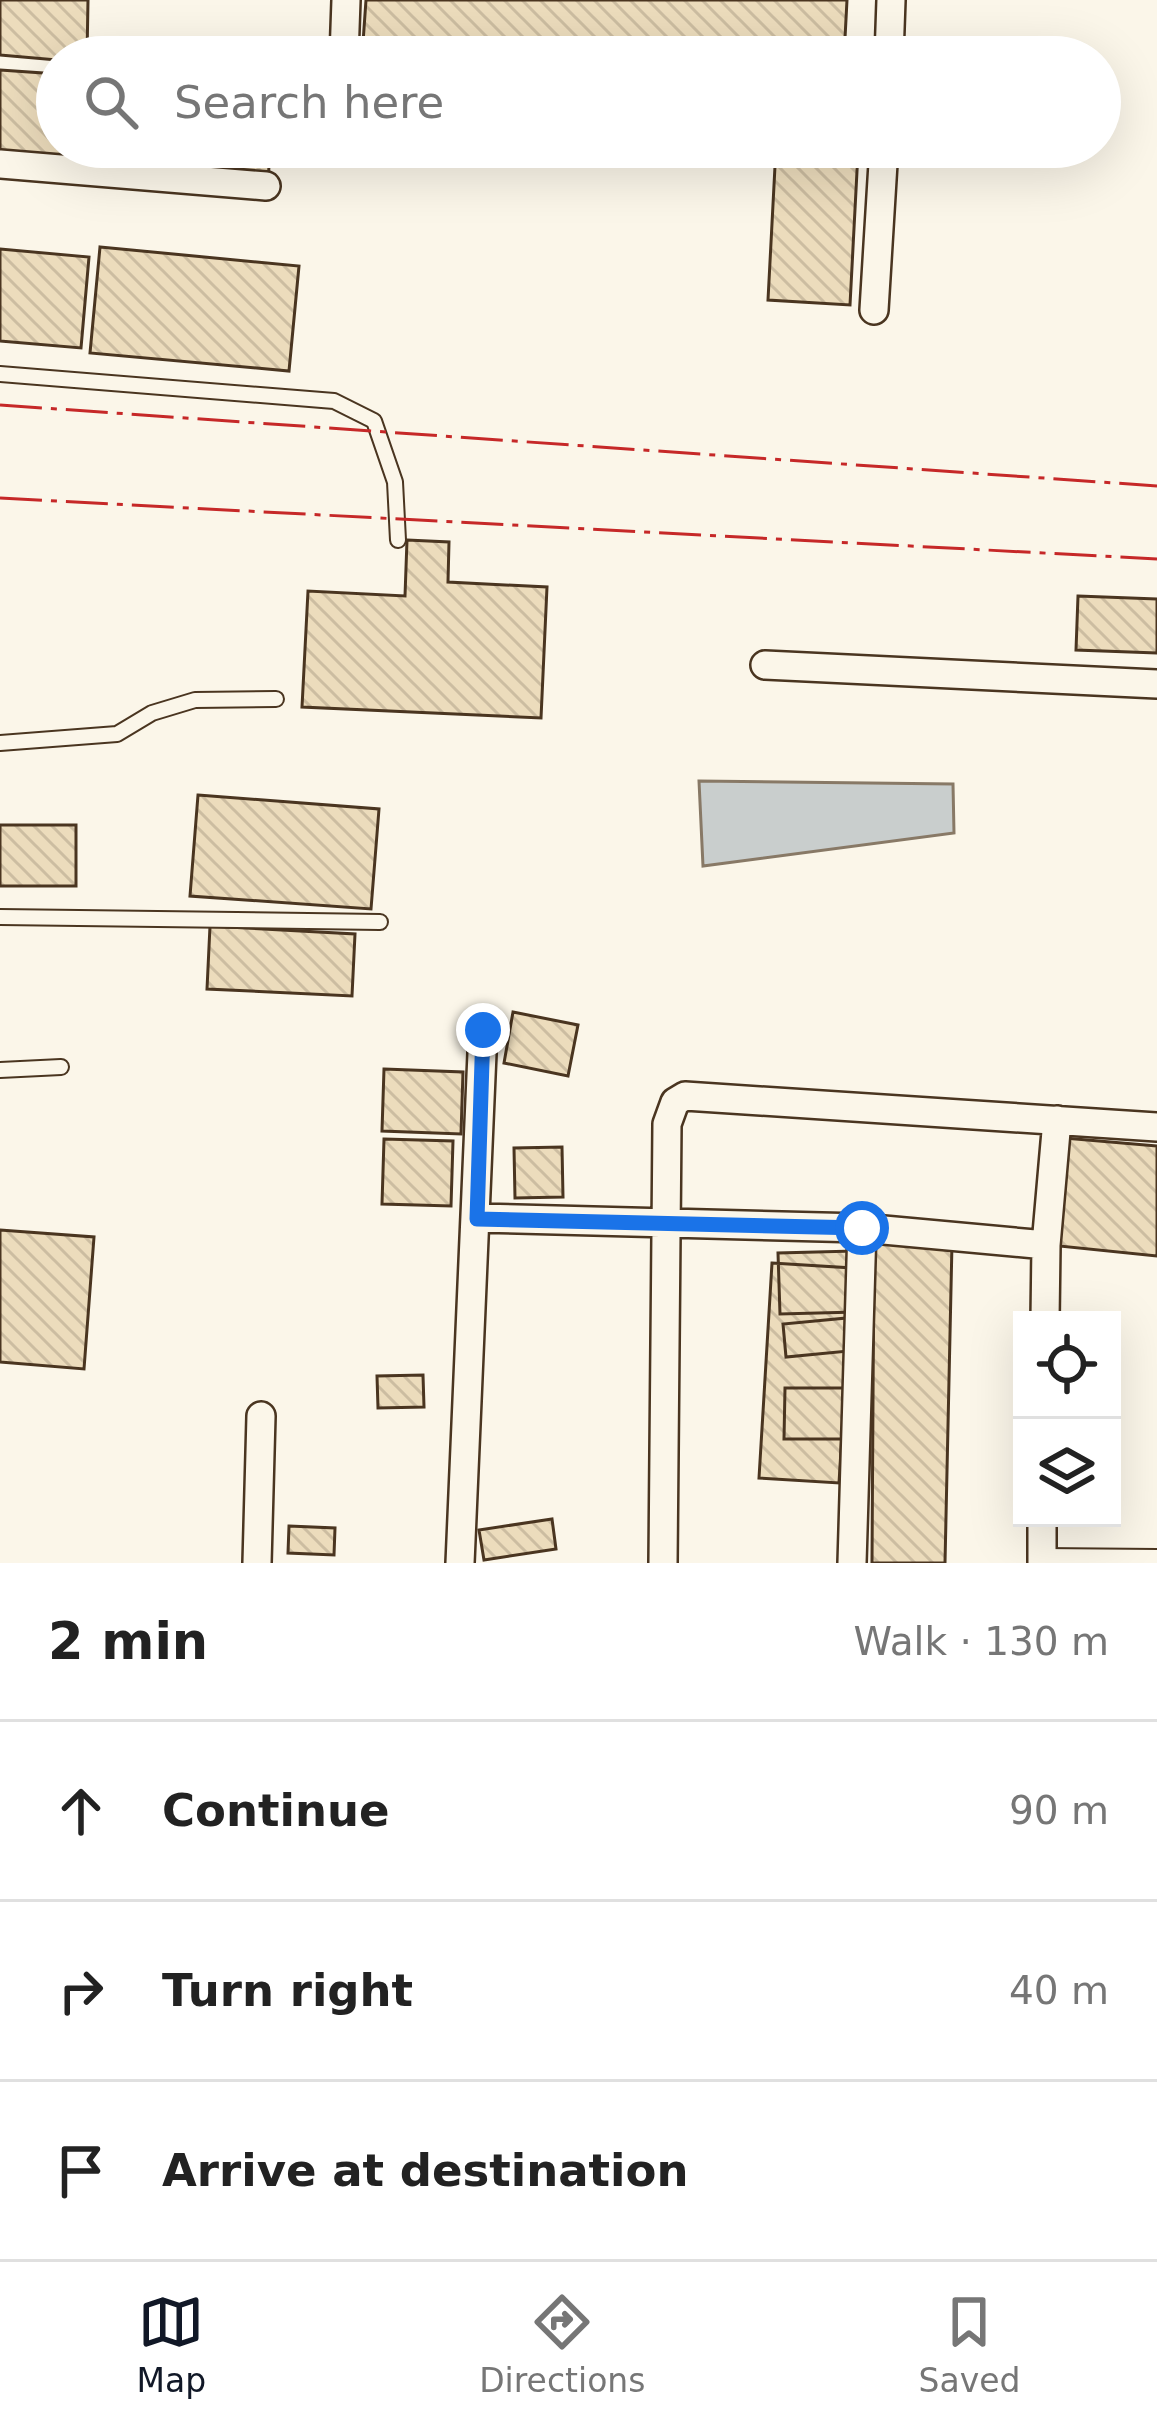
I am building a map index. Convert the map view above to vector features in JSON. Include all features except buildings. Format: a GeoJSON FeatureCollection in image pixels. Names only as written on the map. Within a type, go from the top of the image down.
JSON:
{"type":"FeatureCollection","features":[{"type":"Feature","properties":{"kind":"street"},"geometry":{"type":"LineString","coordinates":[[345,36],[346,0]]}},
{"type":"Feature","properties":{"kind":"street"},"geometry":{"type":"LineString","coordinates":[[890,36],[891,0]]}},
{"type":"Feature","properties":{"kind":"street"},"geometry":{"type":"LineString","coordinates":[[0,164],[36,167]]}},
{"type":"Feature","properties":{"kind":"street"},"geometry":{"type":"LineString","coordinates":[[48,168],[266,186]]}},
{"type":"Feature","properties":{"kind":"street"},"geometry":{"type":"LineString","coordinates":[[874,310],[883,168]]}},
{"type":"Feature","properties":{"kind":"street"},"geometry":{"type":"LineString","coordinates":[[765,665],[1157,684]]}},
{"type":"Feature","properties":{"kind":"street"},"geometry":{"type":"LineString","coordinates":[[460,1563],[483,1030]]}},
{"type":"Feature","properties":{"kind":"street"},"geometry":{"type":"LineString","coordinates":[[663,1563],[670,1109],[685,1096],[1157,1127]]}},
{"type":"Feature","properties":{"kind":"street"},"geometry":{"type":"LineString","coordinates":[[1045,1311],[1057,1120]]}},
{"type":"Feature","properties":{"kind":"street"},"geometry":{"type":"LineString","coordinates":[[477,1219],[862,1228],[1046,1245]]}},
{"type":"Feature","properties":{"kind":"street"},"geometry":{"type":"LineString","coordinates":[[852,1563],[862,1228]]}},
{"type":"Feature","properties":{"kind":"street"},"geometry":{"type":"LineString","coordinates":[[257,1563],[261,1416]]}},
{"type":"Feature","properties":{"kind":"street"},"geometry":{"type":"LineString","coordinates":[[1042,1527],[1042,1559]]}},
{"type":"Feature","properties":{"kind":"lane"},"geometry":{"type":"LineString","coordinates":[[0,374],[334,401],[374,421],[395,482],[398,540]]}},
{"type":"Feature","properties":{"kind":"lane"},"geometry":{"type":"LineString","coordinates":[[0,743],[117,734],[152,713],[195,700],[276,700]]}},
{"type":"Feature","properties":{"kind":"lane"},"geometry":{"type":"LineString","coordinates":[[0,917],[380,922]]}},
{"type":"Feature","properties":{"kind":"lane"},"geometry":{"type":"LineString","coordinates":[[0,1070],[61,1066]]}},
{"type":"Feature","properties":{"kind":"lane"},"geometry":{"type":"LineString","coordinates":[[1042,1559],[1157,1557]]}},
{"type":"Feature","properties":{"kind":"shaded area"},"geometry":{"type":"Polygon","coordinates":[[[699,781],[953,784],[954,833],[703,866],[699,781]]]}},
{"type":"Feature","properties":{"kind":"power"},"geometry":{"type":"LineString","coordinates":[[0,405],[1157,486]]}},
{"type":"Feature","properties":{"kind":"power"},"geometry":{"type":"LineString","coordinates":[[0,498],[1157,559]]}},
{"type":"Feature","properties":{"kind":"route"},"geometry":{"type":"LineString","coordinates":[[483,1030],[477,1219],[862,1228]]}}]}
